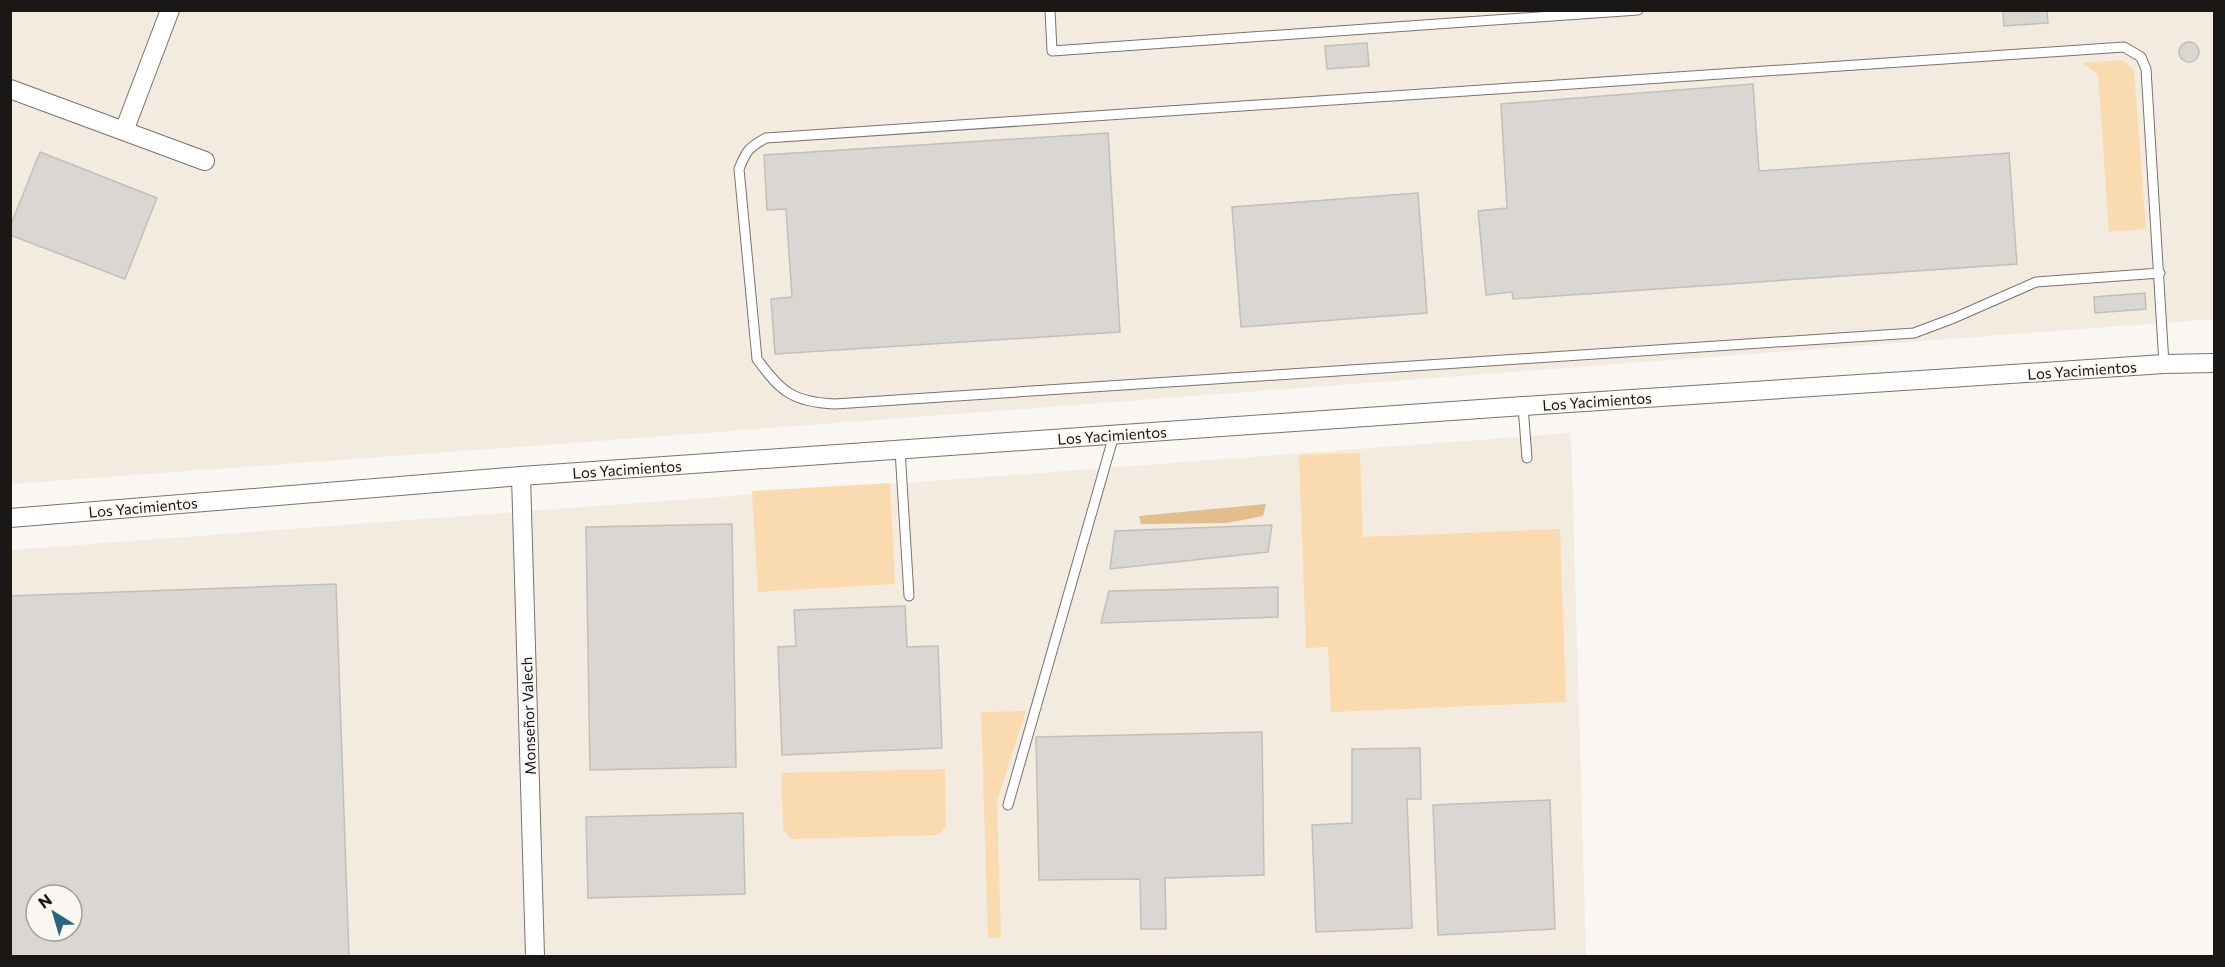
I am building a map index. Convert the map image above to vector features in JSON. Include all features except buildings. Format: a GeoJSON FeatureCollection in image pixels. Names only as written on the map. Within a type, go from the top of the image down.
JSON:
{"type":"FeatureCollection","features":[{"type":"Feature","properties":{"kind":"street"},"geometry":{"type":"LineString","coordinates":[[124,131],[170,10]]}},
{"type":"Feature","properties":{"kind":"street"},"geometry":{"type":"LineString","coordinates":[[10,89],[205,161]]}},
{"type":"Feature","properties":{"kind":"street","name":"Los Yacimientos"},"geometry":{"type":"LineString","coordinates":[[10,518],[521,476],[1523,406],[2164,364],[2214,363]]}},
{"type":"Feature","properties":{"kind":"street","name":"Monseñor Valech"},"geometry":{"type":"LineString","coordinates":[[521,476],[535,957]]}},
{"type":"Feature","properties":{"kind":"lane"},"geometry":{"type":"LineString","coordinates":[[1050,10],[1052,51],[1515,15],[1638,10]]}},
{"type":"Feature","properties":{"kind":"lane"},"geometry":{"type":"LineString","coordinates":[[2160,273],[2036,282],[1914,333],[835,404],[816,403],[788,395],[771,379],[757,359],[739,169],[744,155],[752,145],[766,138],[2124,47],[2141,57],[2146,69],[2160,273],[2164,364]]}},
{"type":"Feature","properties":{"kind":"lane"},"geometry":{"type":"LineString","coordinates":[[1523,406],[1527,458]]}},
{"type":"Feature","properties":{"kind":"lane"},"geometry":{"type":"LineString","coordinates":[[1008,805],[1114,435]]}},
{"type":"Feature","properties":{"kind":"lane"},"geometry":{"type":"LineString","coordinates":[[900,450],[909,596]]}},
{"type":"Feature","properties":{"kind":"shaded area"},"geometry":{"type":"Polygon","coordinates":[[[11,11],[2214,11],[2214,319],[11,484],[11,11]]]}},
{"type":"Feature","properties":{"kind":"shaded area"},"geometry":{"type":"Polygon","coordinates":[[[2123,60],[2134,70],[2146,229],[2109,232],[2098,74],[2082,63],[2123,60]]]}},
{"type":"Feature","properties":{"kind":"shaded area"},"geometry":{"type":"Polygon","coordinates":[[[1571,433],[1586,956],[11,956],[11,550],[1571,433]]]}},
{"type":"Feature","properties":{"kind":"shaded area"},"geometry":{"type":"Polygon","coordinates":[[[1360,453],[1363,537],[1560,529],[1566,702],[1331,712],[1328,647],[1306,648],[1299,455],[1360,453]]]}},
{"type":"Feature","properties":{"kind":"shaded area"},"geometry":{"type":"Polygon","coordinates":[[[890,483],[895,584],[758,592],[752,491],[890,483]]]}},
{"type":"Feature","properties":{"kind":"shaded area"},"geometry":{"type":"Polygon","coordinates":[[[1266,504],[1263,516],[1227,523],[1141,524],[1139,516],[1266,504]]]}},
{"type":"Feature","properties":{"kind":"shaded area"},"geometry":{"type":"Polygon","coordinates":[[[1026,711],[997,801],[1001,938],[988,938],[981,712],[1026,711]]]}},
{"type":"Feature","properties":{"kind":"shaded area"},"geometry":{"type":"Polygon","coordinates":[[[945,769],[946,826],[938,835],[791,839],[783,829],[781,773],[945,769]]]}}]}
